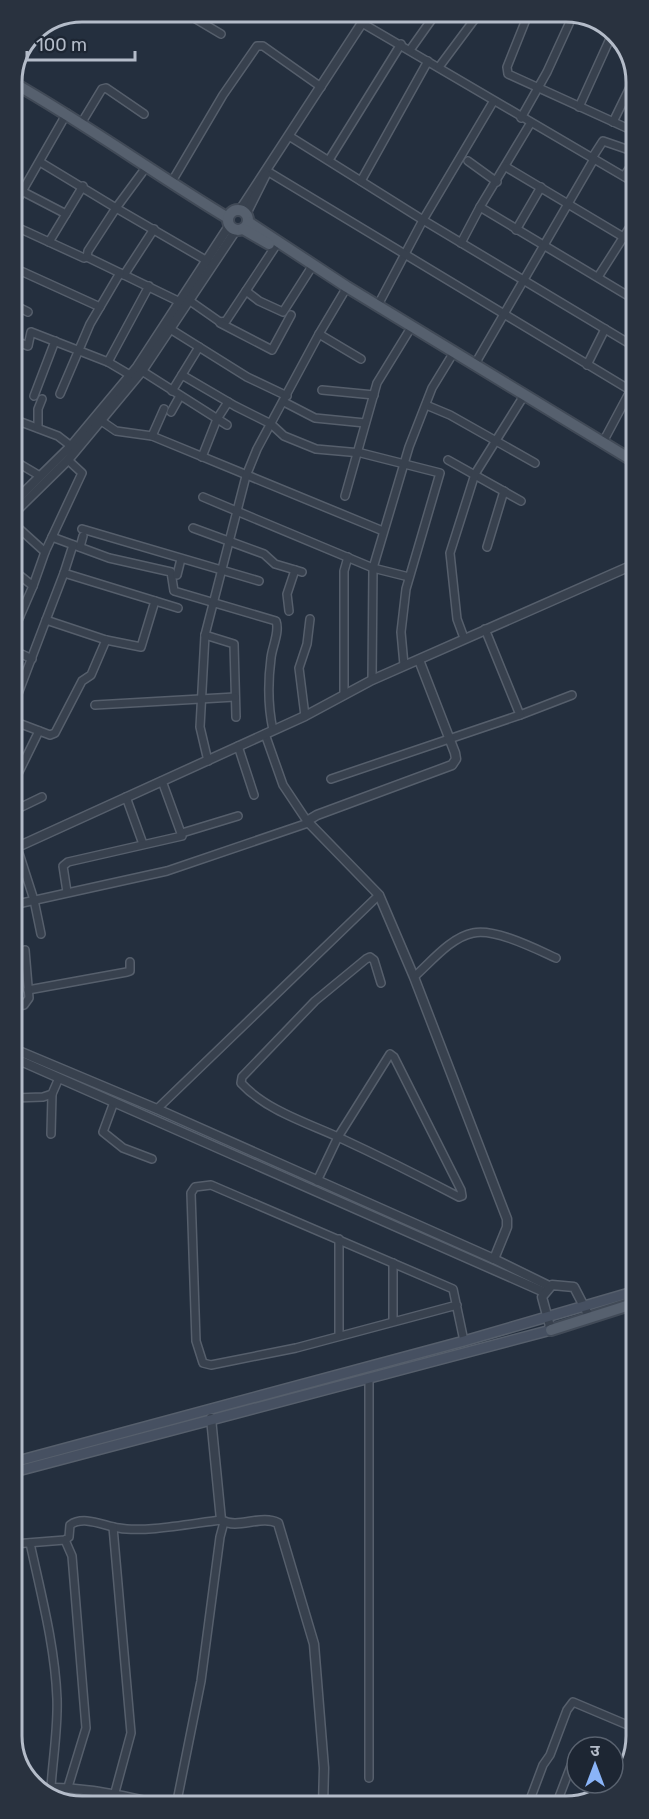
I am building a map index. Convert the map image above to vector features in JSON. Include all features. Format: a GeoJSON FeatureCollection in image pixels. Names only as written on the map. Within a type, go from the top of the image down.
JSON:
{"type":"FeatureCollection","features":[{"type":"Feature","properties":{"kind":"main road"},"geometry":{"type":"LineString","coordinates":[[23,88],[82,122],[147,166],[626,456]]}},
{"type":"Feature","properties":{"kind":"main road"},"geometry":{"type":"LineString","coordinates":[[147,166],[174,178],[275,247],[312,265]]}},
{"type":"Feature","properties":{"kind":"main road"},"geometry":{"type":"LineString","coordinates":[[22,1460],[464,1341],[626,1294]]}},
{"type":"Feature","properties":{"kind":"main road"},"geometry":{"type":"LineString","coordinates":[[22,1470],[551,1330],[626,1307]]}},
{"type":"Feature","properties":{"kind":"street"},"geometry":{"type":"LineString","coordinates":[[205,22],[221,34]]}},
{"type":"Feature","properties":{"kind":"street"},"geometry":{"type":"LineString","coordinates":[[23,504],[68,460],[142,371],[238,220],[256,182],[267,171],[362,23],[624,177],[626,174]]}},
{"type":"Feature","properties":{"kind":"street"},"geometry":{"type":"LineString","coordinates":[[410,50],[429,23]]}},
{"type":"Feature","properties":{"kind":"street"},"geometry":{"type":"LineString","coordinates":[[439,68],[472,23]]}},
{"type":"Feature","properties":{"kind":"street"},"geometry":{"type":"LineString","coordinates":[[525,23],[507,71],[538,88],[626,128]]}},
{"type":"Feature","properties":{"kind":"street"},"geometry":{"type":"LineString","coordinates":[[521,118],[569,23]]}},
{"type":"Feature","properties":{"kind":"street"},"geometry":{"type":"LineString","coordinates":[[579,107],[609,40]]}},
{"type":"Feature","properties":{"kind":"street"},"geometry":{"type":"LineString","coordinates":[[329,160],[401,44]]}},
{"type":"Feature","properties":{"kind":"street"},"geometry":{"type":"LineString","coordinates":[[174,178],[223,95],[257,46],[263,46],[321,87]]}},
{"type":"Feature","properties":{"kind":"street"},"geometry":{"type":"LineString","coordinates":[[361,181],[428,61]]}},
{"type":"Feature","properties":{"kind":"street"},"geometry":{"type":"LineString","coordinates":[[82,122],[102,89],[106,88],[144,114]]}},
{"type":"Feature","properties":{"kind":"street"},"geometry":{"type":"LineString","coordinates":[[613,122],[626,94]]}},
{"type":"Feature","properties":{"kind":"street"},"geometry":{"type":"LineString","coordinates":[[378,305],[423,220],[493,102]]}},
{"type":"Feature","properties":{"kind":"street"},"geometry":{"type":"LineString","coordinates":[[66,213],[24,191],[67,113]]}},
{"type":"Feature","properties":{"kind":"street"},"geometry":{"type":"LineString","coordinates":[[461,243],[530,123]]}},
{"type":"Feature","properties":{"kind":"street"},"geometry":{"type":"LineString","coordinates":[[289,136],[423,220],[626,342]]}},
{"type":"Feature","properties":{"kind":"street"},"geometry":{"type":"LineString","coordinates":[[475,363],[603,141],[626,149]]}},
{"type":"Feature","properties":{"kind":"street"},"geometry":{"type":"LineString","coordinates":[[468,161],[496,182]]}},
{"type":"Feature","properties":{"kind":"street"},"geometry":{"type":"LineString","coordinates":[[40,162],[211,263]]}},
{"type":"Feature","properties":{"kind":"street"},"geometry":{"type":"LineString","coordinates":[[87,257],[88,251],[116,208],[147,166]]}},
{"type":"Feature","properties":{"kind":"street"},"geometry":{"type":"LineString","coordinates":[[506,167],[625,236],[598,278]]}},
{"type":"Feature","properties":{"kind":"street"},"geometry":{"type":"LineString","coordinates":[[267,171],[626,388]]}},
{"type":"Feature","properties":{"kind":"street"},"geometry":{"type":"LineString","coordinates":[[49,242],[83,186]]}},
{"type":"Feature","properties":{"kind":"street"},"geometry":{"type":"LineString","coordinates":[[516,230],[541,187]]}},
{"type":"Feature","properties":{"kind":"street"},"geometry":{"type":"LineString","coordinates":[[480,207],[626,294]]}},
{"type":"Feature","properties":{"kind":"street"},"geometry":{"type":"LineString","coordinates":[[60,393],[100,308],[153,229]]}},
{"type":"Feature","properties":{"kind":"street"},"geometry":{"type":"LineString","coordinates":[[23,230],[185,302],[272,350],[291,315]]}},
{"type":"Feature","properties":{"kind":"street"},"geometry":{"type":"LineString","coordinates":[[220,322],[226,321],[275,247]]}},
{"type":"Feature","properties":{"kind":"street"},"geometry":{"type":"LineString","coordinates":[[246,291],[259,302],[283,312],[312,265]]}},
{"type":"Feature","properties":{"kind":"street"},"geometry":{"type":"LineString","coordinates":[[23,272],[100,308]]}},
{"type":"Feature","properties":{"kind":"street"},"geometry":{"type":"LineString","coordinates":[[108,362],[149,286]]}},
{"type":"Feature","properties":{"kind":"street"},"geometry":{"type":"LineString","coordinates":[[208,761],[200,727],[204,635],[246,476],[319,334],[347,287]]}},
{"type":"Feature","properties":{"kind":"street"},"geometry":{"type":"LineString","coordinates":[[23,309],[28,312]]}},
{"type":"Feature","properties":{"kind":"street"},"geometry":{"type":"LineString","coordinates":[[345,496],[377,383],[412,326]]}},
{"type":"Feature","properties":{"kind":"street"},"geometry":{"type":"LineString","coordinates":[[168,328],[315,418],[365,423]]}},
{"type":"Feature","properties":{"kind":"street"},"geometry":{"type":"LineString","coordinates":[[23,493],[71,446],[168,328]]}},
{"type":"Feature","properties":{"kind":"street"},"geometry":{"type":"LineString","coordinates":[[587,365],[605,329]]}},
{"type":"Feature","properties":{"kind":"street"},"geometry":{"type":"LineString","coordinates":[[23,344],[28,346],[31,332],[108,362],[130,375]]}},
{"type":"Feature","properties":{"kind":"street"},"geometry":{"type":"LineString","coordinates":[[319,334],[361,359]]}},
{"type":"Feature","properties":{"kind":"street"},"geometry":{"type":"LineString","coordinates":[[38,428],[38,397],[55,341]]}},
{"type":"Feature","properties":{"kind":"street"},"geometry":{"type":"LineString","coordinates":[[172,391],[199,347]]}},
{"type":"Feature","properties":{"kind":"street"},"geometry":{"type":"LineString","coordinates":[[372,680],[373,568],[383,531],[432,388],[454,352]]}},
{"type":"Feature","properties":{"kind":"street"},"geometry":{"type":"LineString","coordinates":[[142,371],[227,425]]}},
{"type":"Feature","properties":{"kind":"street"},"geometry":{"type":"LineString","coordinates":[[182,375],[271,424],[284,436],[315,449],[356,453],[437,471],[440,476],[409,577],[400,632],[404,665]]}},
{"type":"Feature","properties":{"kind":"street"},"geometry":{"type":"LineString","coordinates":[[322,390],[374,395]]}},
{"type":"Feature","properties":{"kind":"street"},"geometry":{"type":"LineString","coordinates":[[464,638],[457,620],[450,553],[475,474],[525,394]]}},
{"type":"Feature","properties":{"kind":"street"},"geometry":{"type":"LineString","coordinates":[[152,436],[180,396]]}},
{"type":"Feature","properties":{"kind":"street"},"geometry":{"type":"LineString","coordinates":[[603,442],[626,398]]}},
{"type":"Feature","properties":{"kind":"street"},"geometry":{"type":"LineString","coordinates":[[202,457],[217,419],[228,402]]}},
{"type":"Feature","properties":{"kind":"street"},"geometry":{"type":"LineString","coordinates":[[426,405],[535,463]]}},
{"type":"Feature","properties":{"kind":"street"},"geometry":{"type":"LineString","coordinates":[[100,420],[116,431],[152,436],[383,531]]}},
{"type":"Feature","properties":{"kind":"street"},"geometry":{"type":"LineString","coordinates":[[23,423],[58,436],[71,446]]}},
{"type":"Feature","properties":{"kind":"street"},"geometry":{"type":"LineString","coordinates":[[23,603],[33,586],[45,552],[82,473],[68,460]]}},
{"type":"Feature","properties":{"kind":"street"},"geometry":{"type":"LineString","coordinates":[[448,460],[521,501]]}},
{"type":"Feature","properties":{"kind":"street"},"geometry":{"type":"LineString","coordinates":[[23,466],[40,476]]}},
{"type":"Feature","properties":{"kind":"street"},"geometry":{"type":"LineString","coordinates":[[487,547],[504,491]]}},
{"type":"Feature","properties":{"kind":"street"},"geometry":{"type":"LineString","coordinates":[[203,497],[373,568],[409,577]]}},
{"type":"Feature","properties":{"kind":"street"},"geometry":{"type":"LineString","coordinates":[[194,528],[264,554],[275,564],[298,571],[287,594],[289,611]]}},
{"type":"Feature","properties":{"kind":"street"},"geometry":{"type":"LineString","coordinates":[[23,532],[45,552]]}},
{"type":"Feature","properties":{"kind":"street"},"geometry":{"type":"LineString","coordinates":[[23,682],[64,573],[83,533],[259,581]]}},
{"type":"Feature","properties":{"kind":"street"},"geometry":{"type":"LineString","coordinates":[[52,537],[109,558],[171,572],[174,591],[276,621],[278,626],[271,658],[269,688],[269,732],[283,785],[308,822],[379,895],[414,977],[507,1219],[507,1227],[494,1259]]}},
{"type":"Feature","properties":{"kind":"street"},"geometry":{"type":"LineString","coordinates":[[344,694],[344,571],[348,557]]}},
{"type":"Feature","properties":{"kind":"street"},"geometry":{"type":"LineString","coordinates":[[177,575],[181,559]]}},
{"type":"Feature","properties":{"kind":"street"},"geometry":{"type":"LineString","coordinates":[[23,845],[305,716],[404,665],[626,568]]}},
{"type":"Feature","properties":{"kind":"street"},"geometry":{"type":"LineString","coordinates":[[64,573],[178,608]]}},
{"type":"Feature","properties":{"kind":"street"},"geometry":{"type":"LineString","coordinates":[[23,578],[33,586]]}},
{"type":"Feature","properties":{"kind":"street"},"geometry":{"type":"LineString","coordinates":[[46,620],[106,640],[141,647],[155,601]]}},
{"type":"Feature","properties":{"kind":"street"},"geometry":{"type":"LineString","coordinates":[[305,716],[299,668],[308,644],[310,620]]}},
{"type":"Feature","properties":{"kind":"street"},"geometry":{"type":"LineString","coordinates":[[485,629],[520,715]]}},
{"type":"Feature","properties":{"kind":"street"},"geometry":{"type":"LineString","coordinates":[[204,635],[234,644],[236,717]]}},
{"type":"Feature","properties":{"kind":"street"},"geometry":{"type":"LineString","coordinates":[[23,725],[50,735],[55,733],[82,681],[91,675],[106,640]]}},
{"type":"Feature","properties":{"kind":"street"},"geometry":{"type":"LineString","coordinates":[[23,654],[32,658]]}},
{"type":"Feature","properties":{"kind":"street"},"geometry":{"type":"LineString","coordinates":[[23,903],[167,872],[235,850],[308,822],[317,815],[442,771],[452,765],[456,759],[419,660]]}},
{"type":"Feature","properties":{"kind":"street"},"geometry":{"type":"LineString","coordinates":[[331,779],[572,695]]}},
{"type":"Feature","properties":{"kind":"street"},"geometry":{"type":"LineString","coordinates":[[95,705],[235,697]]}},
{"type":"Feature","properties":{"kind":"street"},"geometry":{"type":"LineString","coordinates":[[23,764],[39,731]]}},
{"type":"Feature","properties":{"kind":"street"},"geometry":{"type":"LineString","coordinates":[[238,746],[254,795]]}},
{"type":"Feature","properties":{"kind":"street"},"geometry":{"type":"LineString","coordinates":[[162,781],[183,834]]}},
{"type":"Feature","properties":{"kind":"street"},"geometry":{"type":"LineString","coordinates":[[23,806],[42,797]]}},
{"type":"Feature","properties":{"kind":"street"},"geometry":{"type":"LineString","coordinates":[[126,797],[143,844]]}},
{"type":"Feature","properties":{"kind":"street"},"geometry":{"type":"LineString","coordinates":[[67,892],[62,871],[63,866],[68,862],[143,844],[158,843],[238,816]]}},
{"type":"Feature","properties":{"kind":"street"},"geometry":{"type":"LineString","coordinates":[[23,869],[34,900],[41,934]]}},
{"type":"Feature","properties":{"kind":"street"},"geometry":{"type":"LineString","coordinates":[[157,1109],[379,895]]}},
{"type":"Feature","properties":{"kind":"street"},"geometry":{"type":"LineString","coordinates":[[414,977],[452,944],[472,933],[491,934],[528,945],[556,958]]}},
{"type":"Feature","properties":{"kind":"street"},"geometry":{"type":"LineString","coordinates":[[22,1003],[28,1001],[25,950]]}},
{"type":"Feature","properties":{"kind":"street"},"geometry":{"type":"LineString","coordinates":[[317,1181],[338,1137],[388,1056],[393,1056],[462,1196],[338,1137],[273,1107],[242,1085],[241,1081],[315,1001],[366,959],[370,957],[374,960],[381,983]]}},
{"type":"Feature","properties":{"kind":"street"},"geometry":{"type":"LineString","coordinates":[[28,990],[127,972],[130,971],[130,962]]}},
{"type":"Feature","properties":{"kind":"street"},"geometry":{"type":"LineString","coordinates":[[22,1053],[157,1109],[494,1259],[546,1289]]}},
{"type":"Feature","properties":{"kind":"street"},"geometry":{"type":"LineString","coordinates":[[22,1062],[546,1289]]}},
{"type":"Feature","properties":{"kind":"street"},"geometry":{"type":"LineString","coordinates":[[51,1134],[52,1094],[59,1078]]}},
{"type":"Feature","properties":{"kind":"street"},"geometry":{"type":"LineString","coordinates":[[22,1098],[44,1097],[52,1094]]}},
{"type":"Feature","properties":{"kind":"street"},"geometry":{"type":"LineString","coordinates":[[114,1102],[103,1132],[123,1148],[152,1159]]}},
{"type":"Feature","properties":{"kind":"street"},"geometry":{"type":"LineString","coordinates":[[457,1305],[264,1354],[211,1365],[203,1363],[196,1341],[191,1193],[195,1187],[211,1185],[453,1289],[457,1305],[464,1341]]}},
{"type":"Feature","properties":{"kind":"street"},"geometry":{"type":"LineString","coordinates":[[339,1239],[339,1335]]}},
{"type":"Feature","properties":{"kind":"street"},"geometry":{"type":"LineString","coordinates":[[393,1263],[393,1321]]}},
{"type":"Feature","properties":{"kind":"street"},"geometry":{"type":"LineString","coordinates":[[551,1330],[542,1302],[546,1289],[559,1283],[574,1287],[590,1318]]}},
{"type":"Feature","properties":{"kind":"street"},"geometry":{"type":"LineString","coordinates":[[369,1379],[369,1778]]}},
{"type":"Feature","properties":{"kind":"street"},"geometry":{"type":"LineString","coordinates":[[178,1796],[201,1681],[223,1521],[211,1418]]}},
{"type":"Feature","properties":{"kind":"street"},"geometry":{"type":"LineString","coordinates":[[66,1540],[70,1534],[70,1525],[75,1521],[102,1522],[125,1529],[223,1521],[271,1520],[278,1522],[314,1644],[324,1768],[323,1796]]}},
{"type":"Feature","properties":{"kind":"street"},"geometry":{"type":"LineString","coordinates":[[113,1527],[131,1733],[114,1796]]}},
{"type":"Feature","properties":{"kind":"street"},"geometry":{"type":"LineString","coordinates":[[22,1543],[66,1540]]}},
{"type":"Feature","properties":{"kind":"street"},"geometry":{"type":"LineString","coordinates":[[66,1540],[72,1556],[86,1728],[68,1787]]}},
{"type":"Feature","properties":{"kind":"street"},"geometry":{"type":"LineString","coordinates":[[30,1543],[45,1610],[55,1671],[57,1701],[51,1787],[68,1787],[127,1796]]}},
{"type":"Feature","properties":{"kind":"street"},"geometry":{"type":"LineString","coordinates":[[531,1796],[567,1710],[573,1702],[626,1724]]}}]}
